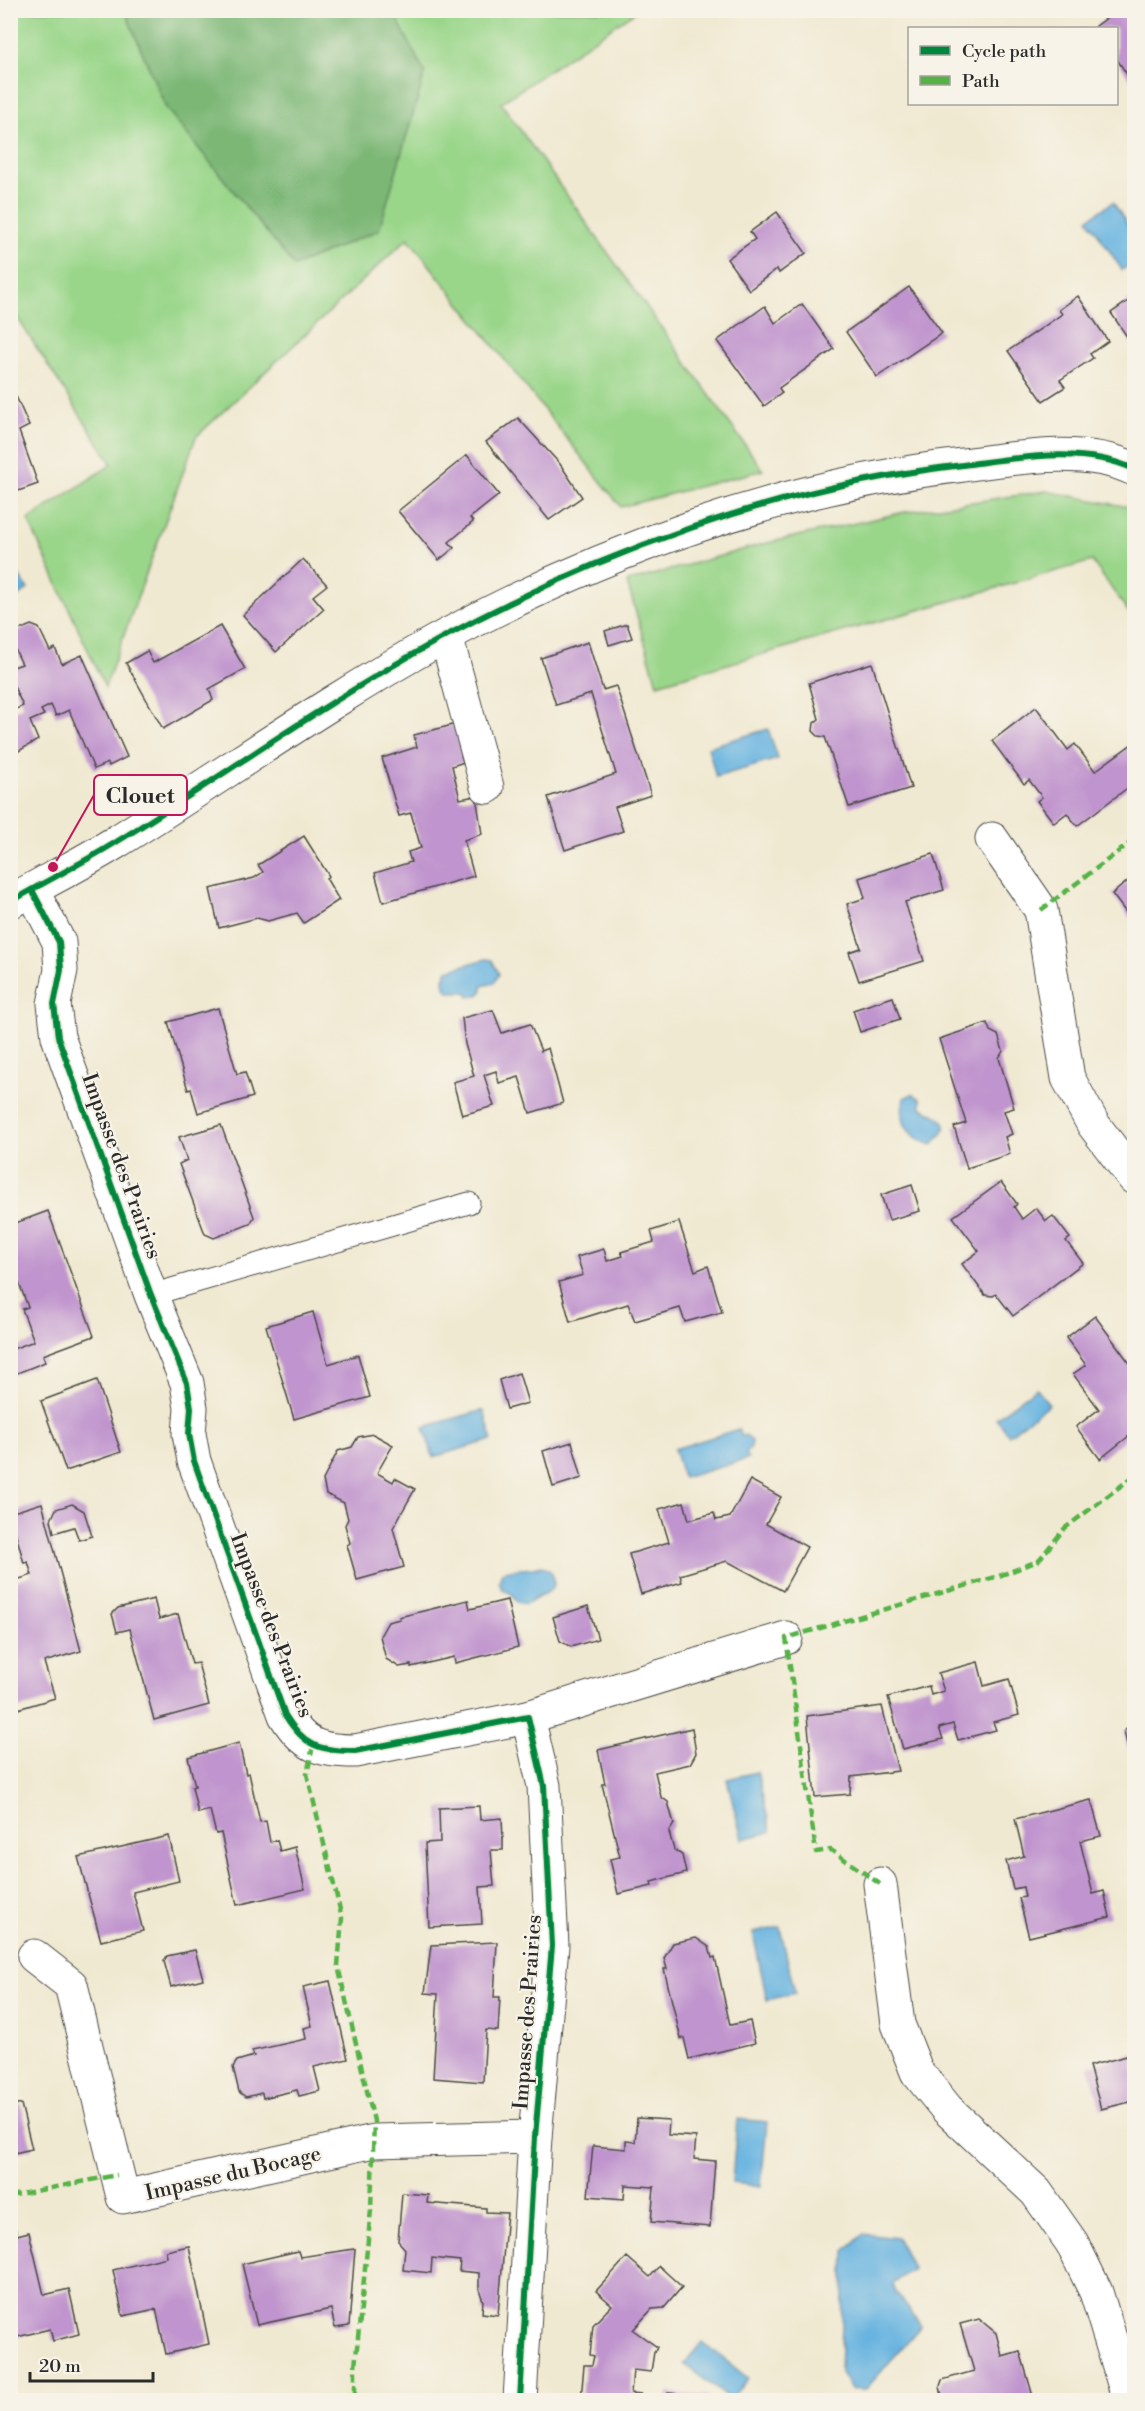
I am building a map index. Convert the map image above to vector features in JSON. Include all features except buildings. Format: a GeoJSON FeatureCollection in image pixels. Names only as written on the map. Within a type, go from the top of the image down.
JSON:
{"type":"FeatureCollection","features":[{"type":"Feature","properties":{"kind":"street"},"geometry":{"type":"LineString","coordinates":[[21,896],[110,846],[377,675],[446,636],[538,590],[620,555],[723,517],[803,495],[945,467],[1004,460],[1076,457],[1119,462],[1134,469]]}},
{"type":"Feature","properties":{"kind":"street"},"geometry":{"type":"LineString","coordinates":[[446,636],[487,788]]}},
{"type":"Feature","properties":{"kind":"street"},"geometry":{"type":"LineString","coordinates":[[992,839],[1041,910],[1068,1078],[1093,1124],[1134,1178]]}},
{"type":"Feature","properties":{"kind":"street","name":"Impasse des Prairies"},"geometry":{"type":"LineString","coordinates":[[21,896],[59,942],[61,970],[54,1004],[58,1037],[151,1295],[187,1383],[191,1408],[189,1434],[194,1461],[285,1715],[296,1733],[313,1746],[333,1751],[355,1751],[528,1718],[786,1638]]}},
{"type":"Feature","properties":{"kind":"street","name":"Impasse des Prairies"},"geometry":{"type":"LineString","coordinates":[[520,2400],[536,2137],[552,1946],[544,1786],[528,1718]]}},
{"type":"Feature","properties":{"kind":"street"},"geometry":{"type":"LineString","coordinates":[[880,1884],[898,2024],[917,2072],[947,2109],[1036,2192],[1072,2243],[1096,2292],[1129,2400]]}},
{"type":"Feature","properties":{"kind":"street","name":"Impasse du Bocage"},"geometry":{"type":"LineString","coordinates":[[34,1956],[71,1985],[123,2197],[374,2141],[536,2137]]}},
{"type":"Feature","properties":{"kind":"lane"},"geometry":{"type":"LineString","coordinates":[[151,1295],[469,1203]]}},
{"type":"Feature","properties":{"kind":"green space"},"geometry":{"type":"Polygon","coordinates":[[[10,11],[125,11],[166,108],[425,74],[393,11],[636,11],[501,103],[763,470],[621,507],[408,238],[196,437],[105,687],[28,520],[112,464],[11,308],[10,11]]]}},
{"type":"Feature","properties":{"kind":"green space"},"geometry":{"type":"Polygon","coordinates":[[[125,11],[393,11],[425,73],[379,230],[294,266],[166,108],[125,11]]]}},
{"type":"Feature","properties":{"kind":"green space"},"geometry":{"type":"Polygon","coordinates":[[[1046,491],[1134,508],[1134,620],[1092,561],[657,684],[627,582],[767,543],[905,512],[1046,491]]]}},
{"type":"Feature","properties":{"kind":"water"},"geometry":{"type":"Polygon","coordinates":[[[1113,202],[1134,235],[1134,262],[1122,270],[1088,219],[1113,202]]]}},
{"type":"Feature","properties":{"kind":"water"},"geometry":{"type":"Polygon","coordinates":[[[11,568],[28,589],[11,601],[11,568]]]}},
{"type":"Feature","properties":{"kind":"water"},"geometry":{"type":"Polygon","coordinates":[[[768,729],[778,759],[716,777],[708,747],[768,729]]]}},
{"type":"Feature","properties":{"kind":"water"},"geometry":{"type":"Polygon","coordinates":[[[486,959],[492,960],[499,974],[494,983],[482,986],[482,992],[478,995],[470,997],[466,992],[450,992],[445,988],[444,978],[448,970],[486,959]]]}},
{"type":"Feature","properties":{"kind":"water"},"geometry":{"type":"Polygon","coordinates":[[[912,1094],[921,1099],[921,1107],[944,1122],[944,1130],[932,1145],[917,1138],[904,1122],[902,1107],[904,1098],[912,1094]]]}},
{"type":"Feature","properties":{"kind":"water"},"geometry":{"type":"Polygon","coordinates":[[[1036,1388],[1049,1404],[1009,1435],[996,1418],[1036,1388]]]}},
{"type":"Feature","properties":{"kind":"water"},"geometry":{"type":"Polygon","coordinates":[[[484,1410],[492,1440],[433,1457],[424,1427],[484,1410]]]}},
{"type":"Feature","properties":{"kind":"water"},"geometry":{"type":"Polygon","coordinates":[[[739,1429],[741,1436],[745,1435],[752,1441],[751,1448],[746,1453],[748,1459],[683,1478],[674,1449],[739,1429]]]}},
{"type":"Feature","properties":{"kind":"water"},"geometry":{"type":"Polygon","coordinates":[[[541,1566],[552,1573],[554,1585],[547,1593],[529,1602],[517,1602],[512,1594],[503,1590],[499,1582],[502,1572],[541,1566]]]}},
{"type":"Feature","properties":{"kind":"water"},"geometry":{"type":"Polygon","coordinates":[[[757,1772],[771,1832],[742,1839],[727,1779],[757,1772]]]}},
{"type":"Feature","properties":{"kind":"water"},"geometry":{"type":"Polygon","coordinates":[[[780,1927],[795,1993],[767,2000],[753,1933],[780,1927]]]}},
{"type":"Feature","properties":{"kind":"water"},"geometry":{"type":"Polygon","coordinates":[[[737,2119],[767,2122],[761,2186],[732,2183],[737,2119]]]}},
{"type":"Feature","properties":{"kind":"water"},"geometry":{"type":"Polygon","coordinates":[[[863,2234],[897,2238],[913,2269],[893,2283],[896,2292],[921,2326],[866,2389],[851,2390],[840,2371],[845,2251],[863,2234]]]}},
{"type":"Feature","properties":{"kind":"water"},"geometry":{"type":"Polygon","coordinates":[[[702,2342],[748,2378],[731,2400],[684,2364],[702,2342]]]}},
{"type":"Feature","properties":{"kind":"marked path"},"geometry":{"type":"LineString","coordinates":[[1041,910],[1134,840]]}},
{"type":"Feature","properties":{"kind":"marked path"},"geometry":{"type":"LineString","coordinates":[[880,1884],[831,1850],[816,1852],[786,1638],[999,1576],[1038,1561],[1065,1528],[1134,1476]]}},
{"type":"Feature","properties":{"kind":"marked path"},"geometry":{"type":"LineString","coordinates":[[313,1746],[307,1774],[342,1918],[338,1966],[374,2121],[371,2210],[355,2367],[355,2400]]}},
{"type":"Feature","properties":{"kind":"marked path"},"geometry":{"type":"LineString","coordinates":[[10,2196],[117,2175]]}},
{"type":"Feature","properties":{"kind":"cycle path"},"geometry":{"type":"LineString","coordinates":[[10,902],[113,844],[314,714],[438,640],[562,578],[627,551],[759,506],[895,475],[1050,455],[1093,457],[1134,469]]}},
{"type":"Feature","properties":{"kind":"cycle path"},"geometry":{"type":"LineString","coordinates":[[32,890],[59,942],[61,970],[54,1004],[58,1037],[151,1295],[187,1383],[191,1408],[189,1434],[194,1461],[285,1715],[299,1734],[314,1745],[332,1750],[355,1751],[528,1717],[544,1786],[552,1946],[535,2137],[520,2400]]}},
{"type":"Feature","properties":{"kind":"place","name":"Clouet"},"geometry":{"type":"Point","coordinates":[53,867]}}]}
